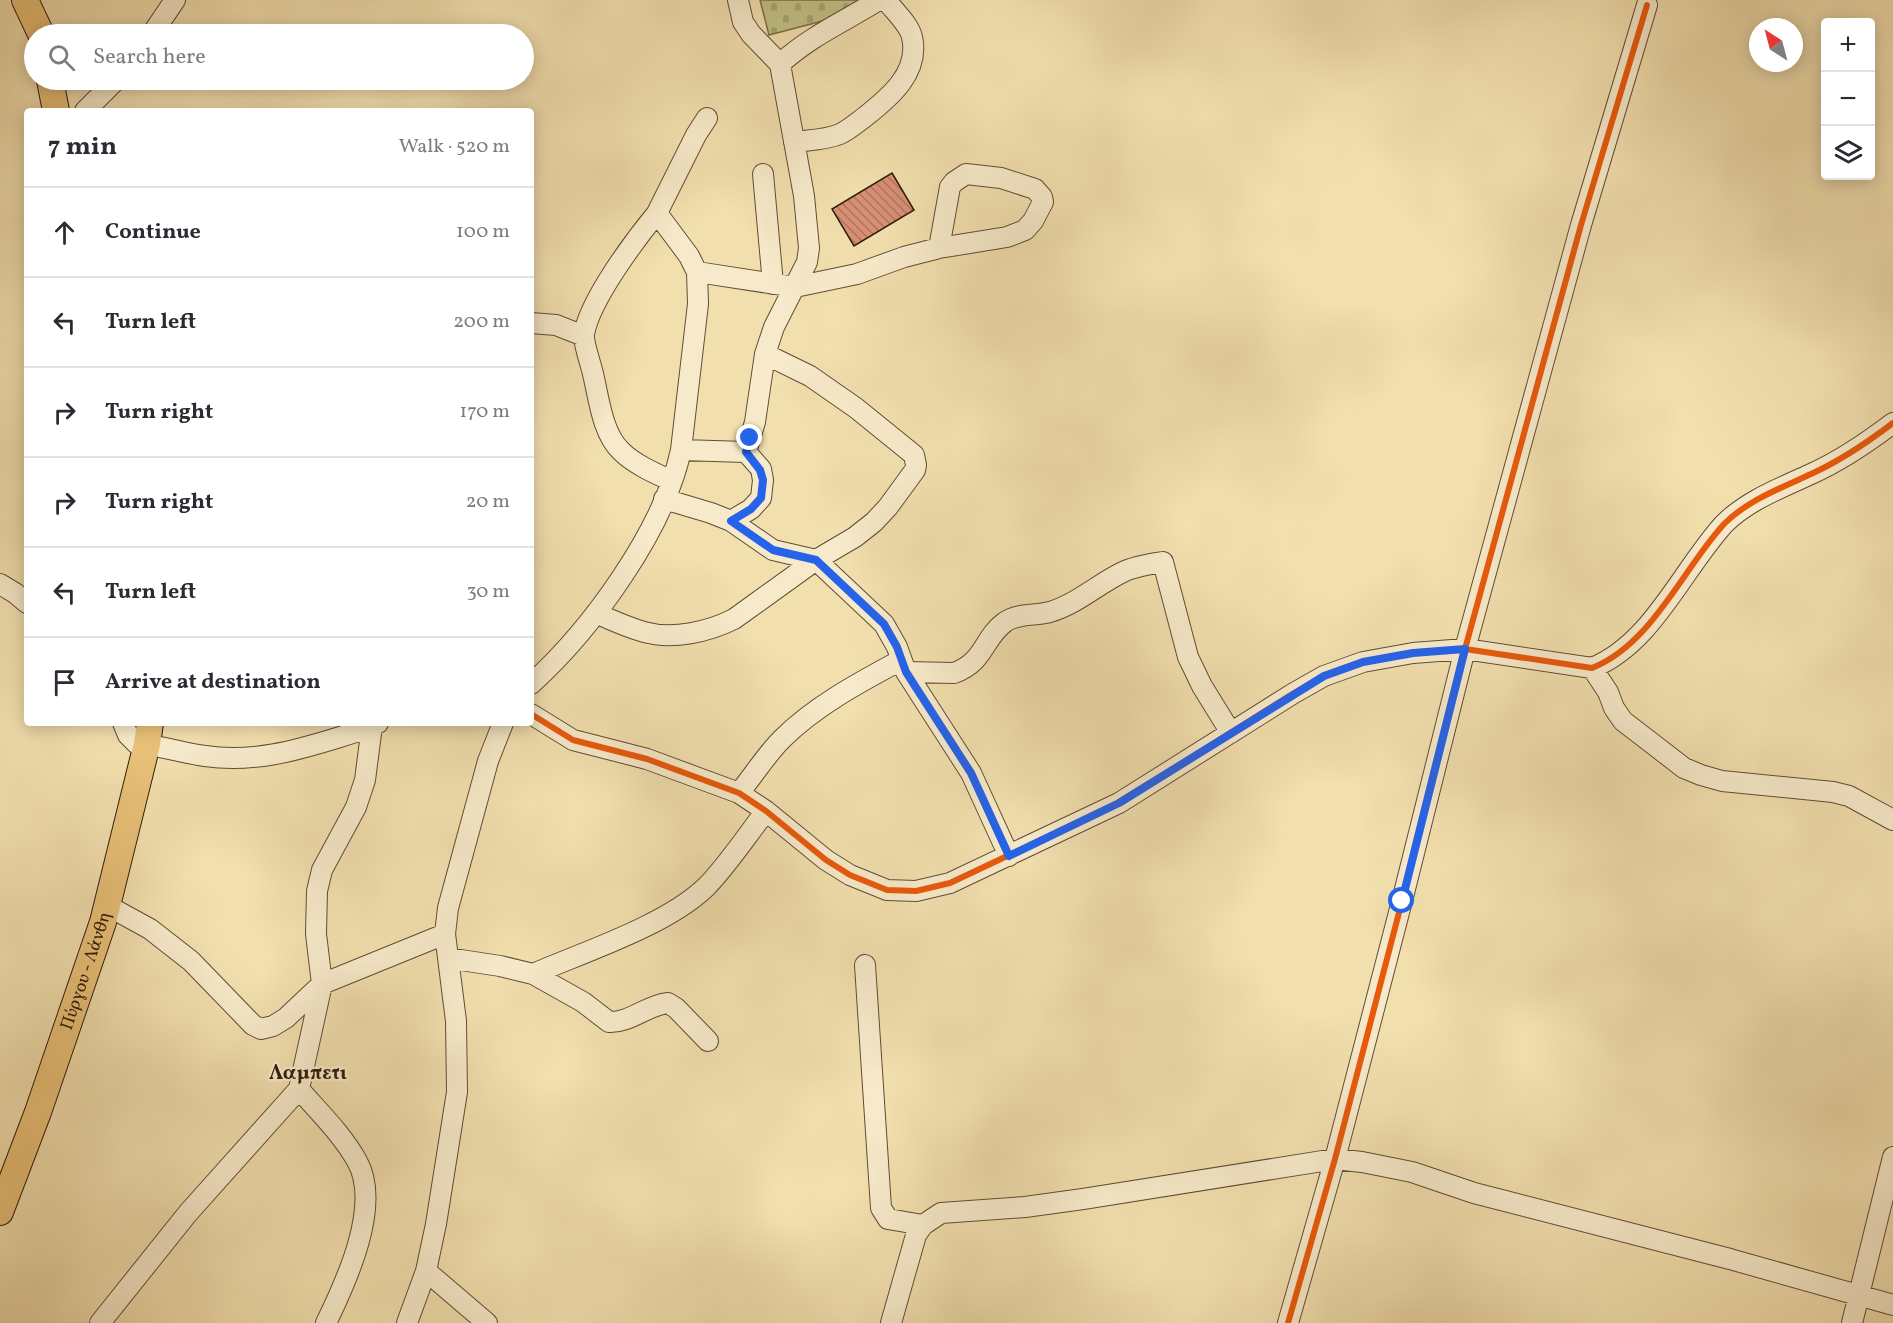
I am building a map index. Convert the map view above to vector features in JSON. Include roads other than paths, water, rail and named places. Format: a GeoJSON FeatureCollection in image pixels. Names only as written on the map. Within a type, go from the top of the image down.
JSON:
{"type":"FeatureCollection","features":[{"type":"Feature","properties":{"kind":"main road"},"geometry":{"type":"LineString","coordinates":[[25,0],[38,24]]}},
{"type":"Feature","properties":{"kind":"main road"},"geometry":{"type":"LineString","coordinates":[[52,90],[55,108]]}},
{"type":"Feature","properties":{"kind":"main road","name":"Πύργου - Λάνθη"},"geometry":{"type":"LineString","coordinates":[[0,1212],[38,1112],[108,906],[149,734]]}},
{"type":"Feature","properties":{"kind":"street"},"geometry":{"type":"LineString","coordinates":[[159,24],[175,0]]}},
{"type":"Feature","properties":{"kind":"street"},"geometry":{"type":"LineString","coordinates":[[738,0],[743,22],[751,34],[780,64],[804,196],[809,248],[807,262],[774,327],[765,354],[755,422],[746,452]]}},
{"type":"Feature","properties":{"kind":"street"},"geometry":{"type":"LineString","coordinates":[[780,64],[795,50],[879,0]]}},
{"type":"Feature","properties":{"kind":"street"},"geometry":{"type":"LineString","coordinates":[[794,142],[824,139],[849,129],[890,96],[901,84],[910,63],[913,39],[910,30],[886,0]]}},
{"type":"Feature","properties":{"kind":"street"},"geometry":{"type":"LineString","coordinates":[[1288,1323],[1335,1159],[1465,649],[1581,225],[1647,5]]}},
{"type":"Feature","properties":{"kind":"street"},"geometry":{"type":"LineString","coordinates":[[88,108],[106,90]]}},
{"type":"Feature","properties":{"kind":"street"},"geometry":{"type":"LineString","coordinates":[[707,118],[657,213],[620,263],[594,307],[584,336],[599,400],[613,441],[668,490],[731,521],[773,550],[816,560],[884,624],[897,647],[904,666],[971,773],[1009,856]]}},
{"type":"Feature","properties":{"kind":"street"},"geometry":{"type":"LineString","coordinates":[[763,174],[773,284]]}},
{"type":"Feature","properties":{"kind":"street"},"geometry":{"type":"LineString","coordinates":[[697,272],[795,287],[857,274],[904,257],[939,248],[1007,237],[1025,230],[1033,221],[1043,202],[1042,197],[1035,189],[1001,178],[966,174],[954,182],[951,187],[939,248]]}},
{"type":"Feature","properties":{"kind":"street"},"geometry":{"type":"LineString","coordinates":[[534,681],[596,614],[640,546],[676,473],[681,450],[698,304],[697,272],[689,256],[657,213]]}},
{"type":"Feature","properties":{"kind":"street"},"geometry":{"type":"LineString","coordinates":[[534,323],[556,325],[584,336]]}},
{"type":"Feature","properties":{"kind":"street"},"geometry":{"type":"LineString","coordinates":[[596,614],[645,632],[669,635],[704,631],[734,619],[874,522],[915,470],[914,455],[856,408],[810,376],[765,354]]}},
{"type":"Feature","properties":{"kind":"street"},"geometry":{"type":"LineString","coordinates":[[534,716],[573,740],[647,759],[739,794],[766,811],[826,860],[850,875],[887,890],[916,891],[950,883],[1119,803],[1324,676],[1363,662],[1413,653],[1465,649],[1592,668],[1606,662],[1633,641],[1646,627],[1725,523],[1762,496],[1813,473],[1869,441],[1893,423]]}},
{"type":"Feature","properties":{"kind":"street"},"geometry":{"type":"LineString","coordinates":[[681,450],[746,452]]}},
{"type":"Feature","properties":{"kind":"street"},"geometry":{"type":"LineString","coordinates":[[731,521],[751,509],[761,498],[763,480],[760,470],[746,452]]}},
{"type":"Feature","properties":{"kind":"street"},"geometry":{"type":"LineString","coordinates":[[739,794],[780,741],[817,710],[904,666],[954,673],[976,660],[999,628],[1010,620],[1062,608],[1124,572],[1163,562],[1188,657],[1202,686],[1231,733]]}},
{"type":"Feature","properties":{"kind":"street"},"geometry":{"type":"LineString","coordinates":[[0,584],[24,600]]}},
{"type":"Feature","properties":{"kind":"street"},"geometry":{"type":"LineString","coordinates":[[1592,668],[1623,721],[1684,768],[1701,776],[1722,781],[1833,792],[1849,796],[1893,820]]}},
{"type":"Feature","properties":{"kind":"street"},"geometry":{"type":"LineString","coordinates":[[125,726],[137,744],[149,734],[205,756],[234,759],[253,758],[304,748],[372,726]]}},
{"type":"Feature","properties":{"kind":"street"},"geometry":{"type":"LineString","coordinates":[[100,1323],[188,1213],[299,1089],[322,984],[316,934],[317,891],[322,870],[356,807],[365,780],[375,726]]}},
{"type":"Feature","properties":{"kind":"street"},"geometry":{"type":"LineString","coordinates":[[407,1323],[426,1270],[436,1224],[457,1092],[456,1021],[445,934],[447,908],[488,760],[502,726]]}},
{"type":"Feature","properties":{"kind":"street"},"geometry":{"type":"LineString","coordinates":[[534,974],[640,928],[687,902],[706,886],[766,811]]}},
{"type":"Feature","properties":{"kind":"street"},"geometry":{"type":"LineString","coordinates":[[108,906],[150,929],[191,961],[253,1025],[261,1029],[273,1026],[286,1018],[322,984],[445,934]]}},
{"type":"Feature","properties":{"kind":"street"},"geometry":{"type":"LineString","coordinates":[[448,958],[534,974],[582,1002],[609,1022],[619,1022],[653,1006],[668,1003],[676,1008],[708,1041]]}},
{"type":"Feature","properties":{"kind":"street"},"geometry":{"type":"LineString","coordinates":[[865,965],[881,1208],[888,1219],[923,1225]]}},
{"type":"Feature","properties":{"kind":"street"},"geometry":{"type":"LineString","coordinates":[[299,1089],[344,1140],[358,1163],[365,1182],[367,1204],[363,1224],[339,1296],[326,1323]]}},
{"type":"Feature","properties":{"kind":"street"},"geometry":{"type":"LineString","coordinates":[[1852,1323],[1893,1157]]}},
{"type":"Feature","properties":{"kind":"street"},"geometry":{"type":"LineString","coordinates":[[891,1323],[916,1235],[923,1225],[942,1213],[1025,1207],[1335,1159],[1412,1172],[1474,1193],[1730,1259],[1893,1305]]}},
{"type":"Feature","properties":{"kind":"street"},"geometry":{"type":"LineString","coordinates":[[426,1270],[487,1323]]}},
{"type":"Feature","properties":{"kind":"district","name":"Λαμπετι"},"geometry":{"type":"Point","coordinates":[308,1073]}}]}
